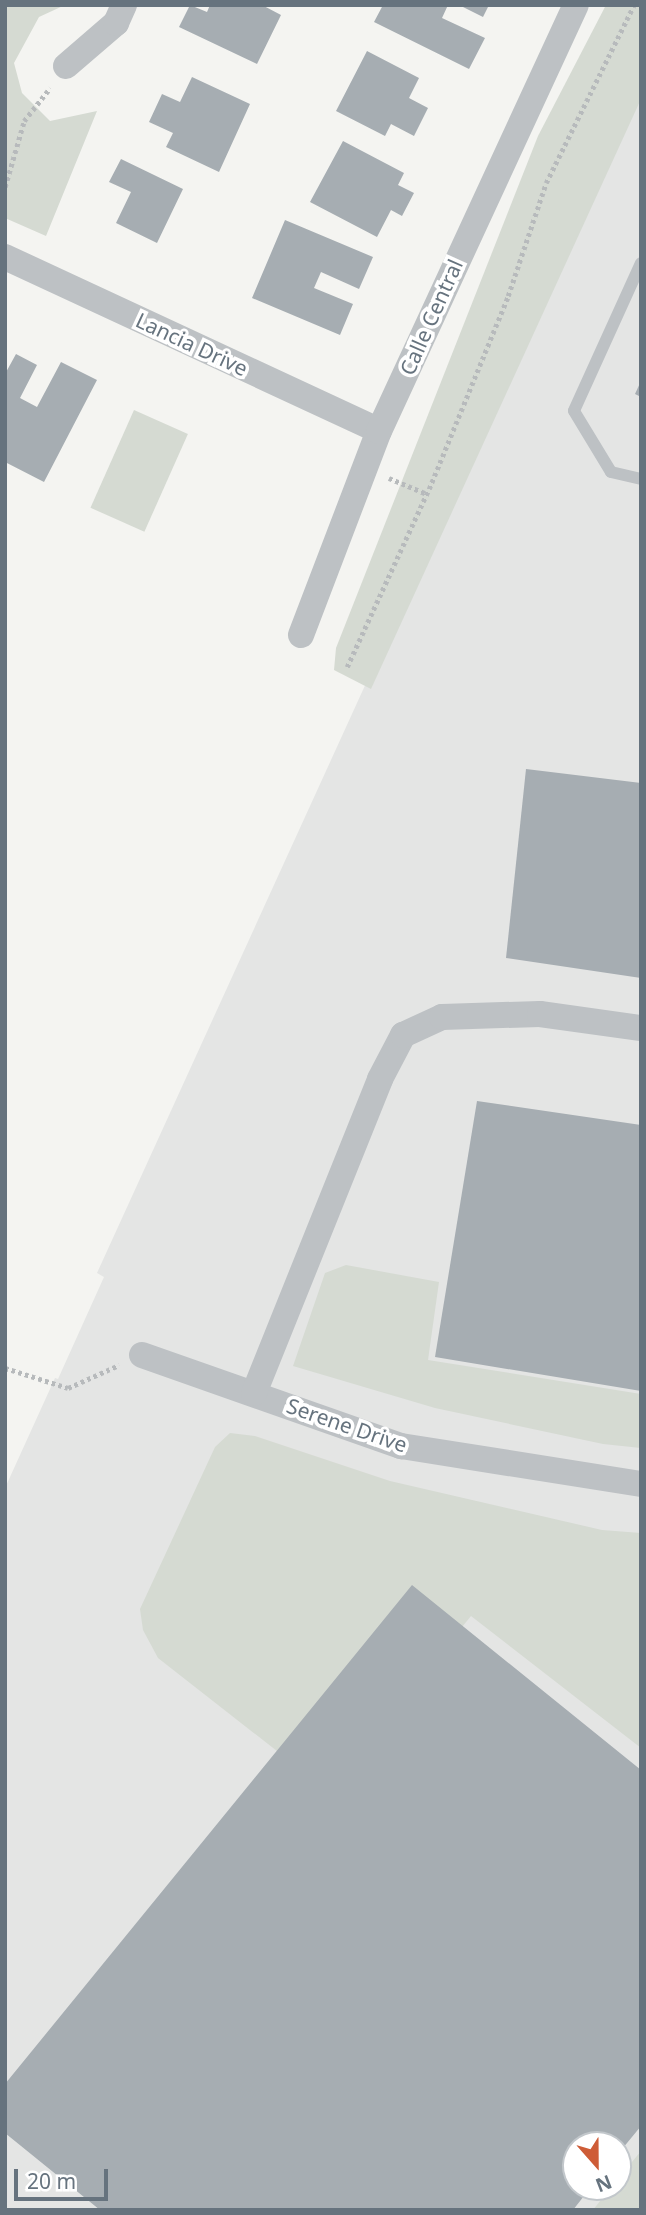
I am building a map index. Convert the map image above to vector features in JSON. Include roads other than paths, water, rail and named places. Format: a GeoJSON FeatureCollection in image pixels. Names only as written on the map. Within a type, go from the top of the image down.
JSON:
{"type":"FeatureCollection","features":[{"type":"Feature","properties":{"kind":"street"},"geometry":{"type":"LineString","coordinates":[[66,66],[116,23],[124,5]]}},
{"type":"Feature","properties":{"kind":"street","name":"Calle Central"},"geometry":{"type":"LineString","coordinates":[[300,635],[379,431],[576,5]]}},
{"type":"Feature","properties":{"kind":"street","name":"Lancia Drive"},"geometry":{"type":"LineString","coordinates":[[5,257],[379,431]]}},
{"type":"Feature","properties":{"kind":"street"},"geometry":{"type":"LineString","coordinates":[[254,1393],[380,1079],[403,1035],[442,1017],[516,1014],[540,1014],[641,1028]]}},
{"type":"Feature","properties":{"kind":"street","name":"Serene Drive"},"geometry":{"type":"LineString","coordinates":[[142,1355],[401,1446],[641,1485]]}},
{"type":"Feature","properties":{"kind":"lane"},"geometry":{"type":"LineString","coordinates":[[641,263],[574,411],[611,472],[641,479]]}}]}
